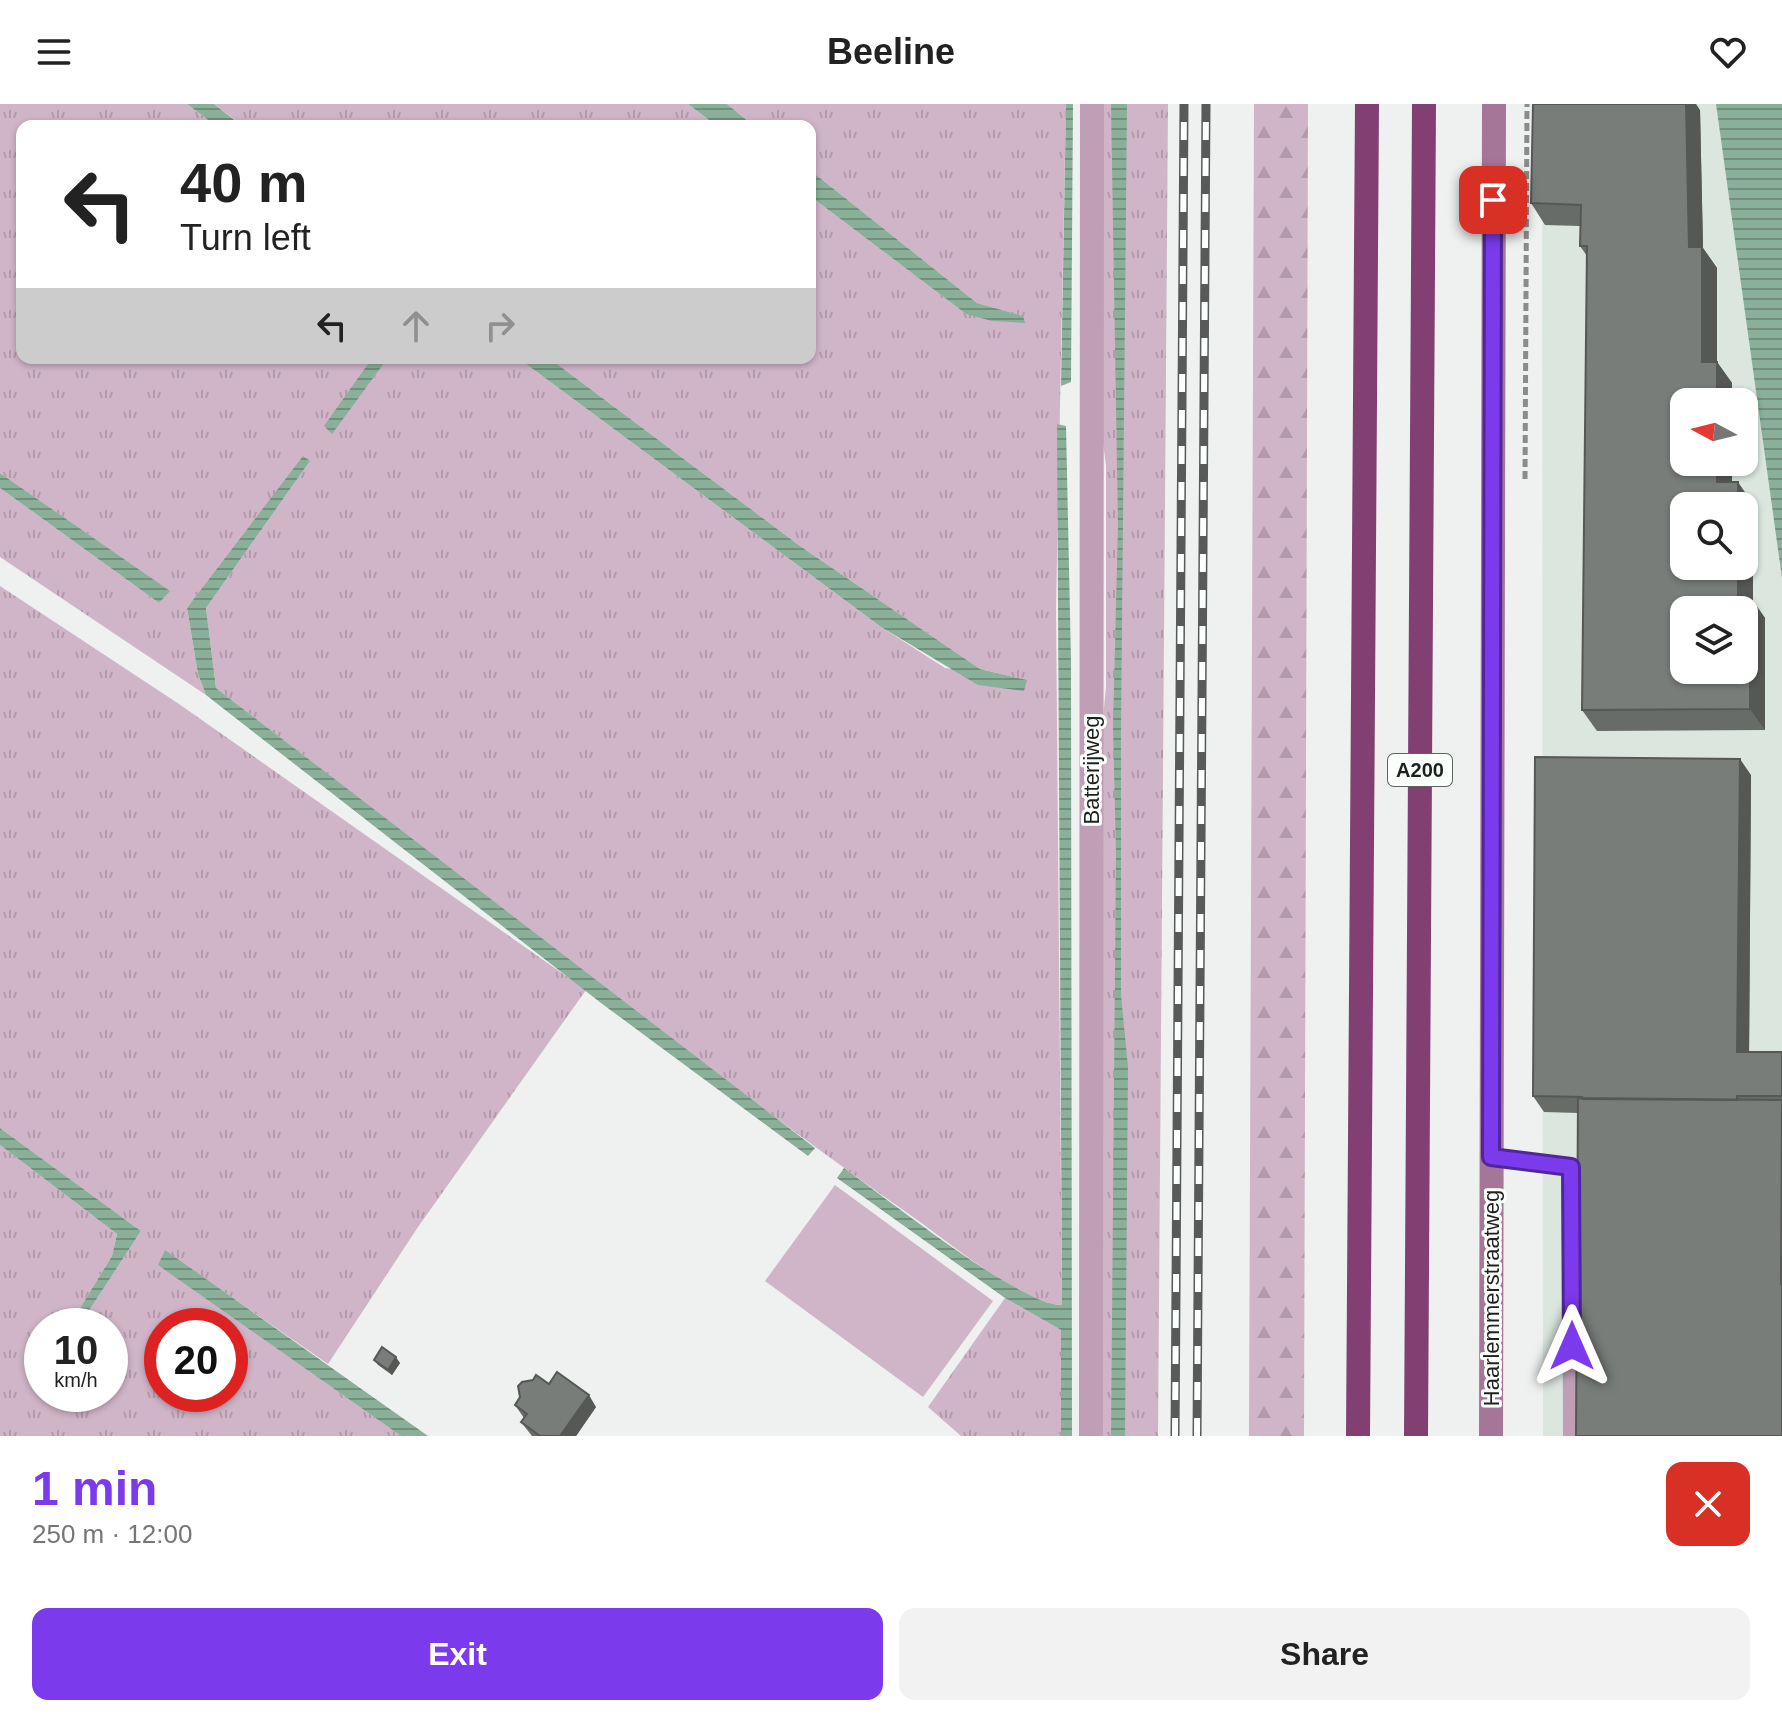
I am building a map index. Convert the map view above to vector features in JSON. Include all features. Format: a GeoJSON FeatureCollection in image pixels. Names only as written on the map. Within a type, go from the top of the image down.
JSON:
{"type":"FeatureCollection","features":[{"type":"Feature","properties":{"kind":"highway","name":"A200"},"geometry":{"type":"LineString","coordinates":[[1358,1436],[1367,104]]}},
{"type":"Feature","properties":{"kind":"highway","name":"A200"},"geometry":{"type":"LineString","coordinates":[[1416,1436],[1424,104]]}},
{"type":"Feature","properties":{"kind":"main road","name":"Haarlemmerstraatweg"},"geometry":{"type":"LineString","coordinates":[[1491,1436],[1494,104]]}},
{"type":"Feature","properties":{"kind":"street","name":"Batterijweg"},"geometry":{"type":"LineString","coordinates":[[1091,1436],[1092,104]]}},
{"type":"Feature","properties":{"kind":"lane"},"geometry":{"type":"LineString","coordinates":[[1491,1157],[1571,1167],[1572,1436]]}},
{"type":"Feature","properties":{"kind":"shaded area"},"geometry":{"type":"Polygon","coordinates":[[[187,104],[214,104],[234,120],[208,120],[187,104]]]}},
{"type":"Feature","properties":{"kind":"shaded area"},"geometry":{"type":"Polygon","coordinates":[[[688,104],[727,104],[747,120],[709,120],[688,104]]]}},
{"type":"Feature","properties":{"kind":"shaded area"},"geometry":{"type":"Polygon","coordinates":[[[1066,104],[1073,104],[1071,382],[1061,386],[1066,104]]]}},
{"type":"Feature","properties":{"kind":"shaded area"},"geometry":{"type":"Polygon","coordinates":[[[1111,104],[1127,104],[1121,729],[1121,995],[1128,1067],[1125,1436],[1111,1436],[1116,852],[1113,727],[1118,525],[1111,104]]]}},
{"type":"Feature","properties":{"kind":"shaded area"},"geometry":{"type":"Polygon","coordinates":[[[1542,104],[1716,104],[1757,388],[1670,388],[1670,476],[1758,476],[1758,395],[1782,562],[1782,1436],[1543,1436],[1542,104]]]}},
{"type":"Feature","properties":{"kind":"shaded area"},"geometry":{"type":"Polygon","coordinates":[[[1716,104],[1782,104],[1782,578],[1758,388],[1756,388],[1716,104]]]}},
{"type":"Feature","properties":{"kind":"shaded area"},"geometry":{"type":"Polygon","coordinates":[[[816,175],[977,303],[1023,316],[1025,323],[992,321],[966,314],[816,201],[816,175]]]}},
{"type":"Feature","properties":{"kind":"shaded area"},"geometry":{"type":"Polygon","coordinates":[[[368,364],[384,364],[332,434],[324,426],[368,364]]]}},
{"type":"Feature","properties":{"kind":"shaded area"},"geometry":{"type":"Polygon","coordinates":[[[526,364],[557,364],[800,546],[980,669],[1027,680],[1024,691],[978,685],[881,627],[526,364]]]}},
{"type":"Feature","properties":{"kind":"shaded area"},"geometry":{"type":"Polygon","coordinates":[[[1057,424],[1066,426],[1071,661],[1072,1436],[1061,1436],[1061,1330],[1005,1298],[837,1178],[844,1168],[986,1270],[1043,1301],[1062,1305],[1057,424]]]}},
{"type":"Feature","properties":{"kind":"shaded area"},"geometry":{"type":"Polygon","coordinates":[[[303,456],[310,461],[206,608],[216,688],[815,1148],[808,1156],[601,1003],[206,695],[198,674],[187,608],[303,456]]]}},
{"type":"Feature","properties":{"kind":"shaded area"},"geometry":{"type":"Polygon","coordinates":[[[0,473],[170,591],[159,603],[0,488],[0,473]]]}},
{"type":"Feature","properties":{"kind":"shaded area"},"geometry":{"type":"Polygon","coordinates":[[[0,1128],[141,1231],[91,1308],[80,1308],[112,1256],[117,1234],[0,1145],[0,1128]]]}},
{"type":"Feature","properties":{"kind":"shaded area"},"geometry":{"type":"Polygon","coordinates":[[[165,1250],[247,1308],[219,1308],[158,1265],[165,1250]]]}},
{"type":"Feature","properties":{"kind":"shaded area"},"geometry":{"type":"Polygon","coordinates":[[[248,1309],[428,1436],[401,1436],[248,1328],[248,1309]]]}},
{"type":"Feature","properties":{"kind":"green space"},"geometry":{"type":"Polygon","coordinates":[[[0,104],[187,104],[208,120],[16,120],[16,364],[368,364],[325,426],[332,433],[384,364],[526,364],[881,627],[945,668],[1027,680],[980,669],[800,546],[557,364],[816,364],[816,201],[966,314],[1022,316],[977,303],[816,175],[816,120],[747,120],[727,104],[1066,104],[1056,608],[1062,1305],[1046,1302],[1007,1283],[824,1153],[648,1022],[216,688],[206,608],[310,461],[187,608],[198,674],[206,695],[0,557],[0,488],[159,603],[169,591],[0,473],[0,104]]]}},
{"type":"Feature","properties":{"kind":"green space"},"geometry":{"type":"Polygon","coordinates":[[[214,104],[688,104],[709,120],[235,120],[214,104]]]}},
{"type":"Feature","properties":{"kind":"green space"},"geometry":{"type":"Polygon","coordinates":[[[1101,104],[1168,104],[1158,1436],[1099,1436],[1100,749],[1106,687],[1106,466],[1099,410],[1101,104]]]}},
{"type":"Feature","properties":{"kind":"green space"},"geometry":{"type":"Polygon","coordinates":[[[1254,104],[1308,104],[1304,1436],[1249,1436],[1254,104]]]}},
{"type":"Feature","properties":{"kind":"green space"},"geometry":{"type":"Polygon","coordinates":[[[0,586],[179,704],[586,990],[418,1227],[328,1364],[165,1251],[159,1265],[220,1308],[144,1308],[144,1412],[248,1412],[248,1328],[401,1436],[0,1436],[0,1145],[117,1234],[112,1256],[80,1308],[24,1308],[24,1412],[128,1412],[128,1308],[91,1308],[141,1231],[0,1128],[0,586]]]}},
{"type":"Feature","properties":{"kind":"green space"},"geometry":{"type":"Polygon","coordinates":[[[835,1185],[993,1301],[923,1397],[765,1281],[835,1185]]]}},
{"type":"Feature","properties":{"kind":"green space"},"geometry":{"type":"Polygon","coordinates":[[[1005,1298],[1061,1330],[1061,1436],[961,1436],[928,1407],[1005,1298]]]}},
{"type":"Feature","properties":{"kind":"building"},"geometry":{"type":"Polygon","coordinates":[[[1533,104],[1686,104],[1689,247],[1702,247],[1702,362],[1717,362],[1717,388],[1670,388],[1670,476],[1717,476],[1717,482],[1738,482],[1738,492],[1670,492],[1670,580],[1738,580],[1738,596],[1670,596],[1670,684],[1750,684],[1750,709],[1582,710],[1587,246],[1580,246],[1581,205],[1531,203],[1533,104]]]}},
{"type":"Feature","properties":{"kind":"building"},"geometry":{"type":"Polygon","coordinates":[[[1535,757],[1740,759],[1737,1052],[1782,1052],[1782,1096],[1737,1096],[1737,1100],[1533,1096],[1535,757]]]}},
{"type":"Feature","properties":{"kind":"building"},"geometry":{"type":"Polygon","coordinates":[[[1578,1098],[1782,1100],[1782,1436],[1576,1436],[1578,1098]]]}},
{"type":"Feature","properties":{"kind":"building"},"geometry":{"type":"Polygon","coordinates":[[[382,1347],[396,1357],[388,1370],[374,1360],[382,1347]]]}},
{"type":"Feature","properties":{"kind":"building"},"geometry":{"type":"Polygon","coordinates":[[[557,1372],[589,1395],[560,1436],[540,1436],[521,1422],[527,1414],[515,1405],[520,1397],[518,1386],[533,1380],[536,1375],[549,1384],[557,1372]]]}},
{"type":"Feature","properties":{"kind":"railway"},"geometry":{"type":"LineString","coordinates":[[1175,1436],[1184,104]]}},
{"type":"Feature","properties":{"kind":"railway"},"geometry":{"type":"LineString","coordinates":[[1197,1436],[1206,104]]}},
{"type":"Feature","properties":{"kind":"route"},"geometry":{"type":"LineString","coordinates":[[1493,200],[1491,1157],[1571,1167],[1572,1346]]}}]}
